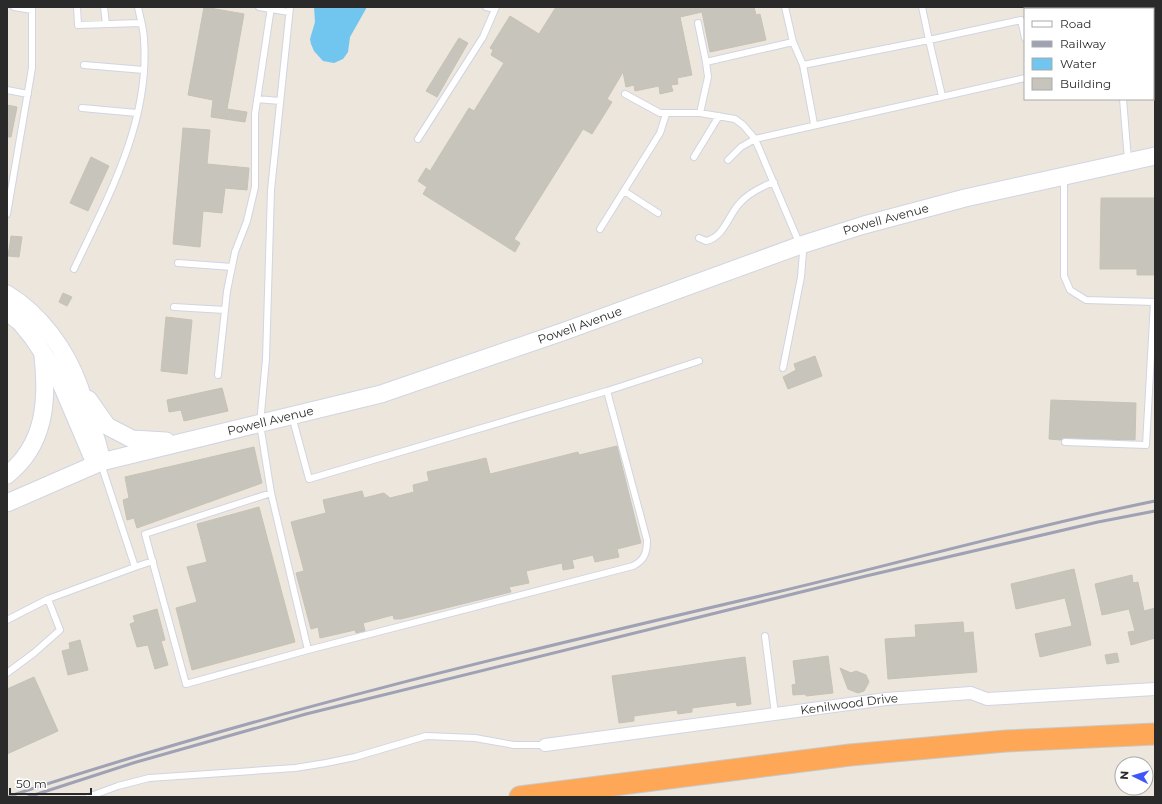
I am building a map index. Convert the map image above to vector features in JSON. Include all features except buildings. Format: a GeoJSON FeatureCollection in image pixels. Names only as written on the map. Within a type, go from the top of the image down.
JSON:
{"type":"FeatureCollection","features":[{"type":"Feature","properties":{"kind":"highway"},"geometry":{"type":"LineString","coordinates":[[520,797],[603,788],[850,755],[1006,741],[1155,734]]}},
{"type":"Feature","properties":{"kind":"highway"},"geometry":{"type":"LineString","coordinates":[[551,797],[603,788]]}},
{"type":"Feature","properties":{"kind":"main road","name":"Powell Avenue"},"geometry":{"type":"LineString","coordinates":[[7,503],[100,462],[381,394],[433,377],[801,245],[864,225],[965,198],[1155,156]]}},
{"type":"Feature","properties":{"kind":"main road"},"geometry":{"type":"LineString","coordinates":[[7,294],[27,308],[47,331],[64,356],[79,387],[107,426],[132,439],[182,442]]}},
{"type":"Feature","properties":{"kind":"main road"},"geometry":{"type":"LineString","coordinates":[[7,312],[27,330],[43,356],[57,374],[90,455],[100,462]]}},
{"type":"Feature","properties":{"kind":"main road"},"geometry":{"type":"LineString","coordinates":[[7,475],[19,464],[30,449],[42,423],[46,395],[43,356]]}},
{"type":"Feature","properties":{"kind":"main road"},"geometry":{"type":"LineString","coordinates":[[79,387],[85,409],[100,450],[100,462]]}},
{"type":"Feature","properties":{"kind":"street","name":"Kenilwood Drive"},"geometry":{"type":"LineString","coordinates":[[545,745],[886,699],[971,693],[987,699],[1155,689]]}},
{"type":"Feature","properties":{"kind":"lane"},"geometry":{"type":"LineString","coordinates":[[7,214],[32,68],[32,9],[14,7]]}},
{"type":"Feature","properties":{"kind":"lane"},"geometry":{"type":"LineString","coordinates":[[77,7],[78,25],[141,23]]}},
{"type":"Feature","properties":{"kind":"lane"},"geometry":{"type":"LineString","coordinates":[[104,7],[106,24]]}},
{"type":"Feature","properties":{"kind":"lane"},"geometry":{"type":"LineString","coordinates":[[74,269],[127,154],[137,113],[144,70],[144,38],[138,7]]}},
{"type":"Feature","properties":{"kind":"lane"},"geometry":{"type":"LineString","coordinates":[[259,7],[289,9],[271,190],[266,359],[260,424],[271,493],[308,650]]}},
{"type":"Feature","properties":{"kind":"lane"},"geometry":{"type":"LineString","coordinates":[[418,139],[482,37],[495,8],[486,7]]}},
{"type":"Feature","properties":{"kind":"lane"},"geometry":{"type":"LineString","coordinates":[[785,7],[793,42],[803,65],[814,124]]}},
{"type":"Feature","properties":{"kind":"lane"},"geometry":{"type":"LineString","coordinates":[[922,7],[942,96]]}},
{"type":"Feature","properties":{"kind":"lane"},"geometry":{"type":"LineString","coordinates":[[218,375],[225,310],[232,267],[235,252],[247,221],[255,187],[255,114],[271,8]]}},
{"type":"Feature","properties":{"kind":"lane"},"geometry":{"type":"LineString","coordinates":[[803,65],[1021,20],[1024,34]]}},
{"type":"Feature","properties":{"kind":"lane"},"geometry":{"type":"LineString","coordinates":[[698,23],[708,77],[700,113]]}},
{"type":"Feature","properties":{"kind":"lane"},"geometry":{"type":"LineString","coordinates":[[706,62],[793,42]]}},
{"type":"Feature","properties":{"kind":"lane"},"geometry":{"type":"LineString","coordinates":[[84,65],[144,70]]}},
{"type":"Feature","properties":{"kind":"lane"},"geometry":{"type":"LineString","coordinates":[[728,160],[741,147],[755,139],[814,124],[1024,78]]}},
{"type":"Feature","properties":{"kind":"lane"},"geometry":{"type":"LineString","coordinates":[[7,90],[28,94]]}},
{"type":"Feature","properties":{"kind":"lane"},"geometry":{"type":"LineString","coordinates":[[625,94],[656,112],[666,114],[700,113],[735,119],[755,139],[801,245],[803,256],[801,277],[783,368]]}},
{"type":"Feature","properties":{"kind":"lane"},"geometry":{"type":"LineString","coordinates":[[257,99],[280,101]]}},
{"type":"Feature","properties":{"kind":"lane"},"geometry":{"type":"LineString","coordinates":[[1123,100],[1128,162]]}},
{"type":"Feature","properties":{"kind":"lane"},"geometry":{"type":"LineString","coordinates":[[82,108],[137,113]]}},
{"type":"Feature","properties":{"kind":"lane"},"geometry":{"type":"LineString","coordinates":[[600,229],[660,133],[666,114]]}},
{"type":"Feature","properties":{"kind":"lane"},"geometry":{"type":"LineString","coordinates":[[694,157],[719,116]]}},
{"type":"Feature","properties":{"kind":"lane"},"geometry":{"type":"LineString","coordinates":[[1064,175],[1064,276],[1070,290],[1086,300],[1155,302],[1146,445],[1065,442]]}},
{"type":"Feature","properties":{"kind":"lane"},"geometry":{"type":"LineString","coordinates":[[699,238],[706,241],[718,235],[743,200],[755,190],[774,182]]}},
{"type":"Feature","properties":{"kind":"lane"},"geometry":{"type":"LineString","coordinates":[[624,191],[658,213]]}},
{"type":"Feature","properties":{"kind":"lane"},"geometry":{"type":"LineString","coordinates":[[178,263],[232,267]]}},
{"type":"Feature","properties":{"kind":"lane"},"geometry":{"type":"LineString","coordinates":[[174,307],[225,310]]}},
{"type":"Feature","properties":{"kind":"lane"},"geometry":{"type":"LineString","coordinates":[[292,416],[309,479],[607,391],[699,361]]}},
{"type":"Feature","properties":{"kind":"lane"},"geometry":{"type":"LineString","coordinates":[[271,493],[145,534],[186,684],[308,650],[598,576],[633,566],[640,562],[647,552],[646,540],[607,391]]}},
{"type":"Feature","properties":{"kind":"lane"},"geometry":{"type":"LineString","coordinates":[[100,462],[135,567]]}},
{"type":"Feature","properties":{"kind":"lane"},"geometry":{"type":"LineString","coordinates":[[7,620],[48,600],[153,561]]}},
{"type":"Feature","properties":{"kind":"lane"},"geometry":{"type":"LineString","coordinates":[[7,673],[34,654],[60,630],[48,600]]}},
{"type":"Feature","properties":{"kind":"lane"},"geometry":{"type":"LineString","coordinates":[[765,636],[775,714]]}},
{"type":"Feature","properties":{"kind":"lane"},"geometry":{"type":"LineString","coordinates":[[88,797],[118,786],[149,778],[296,768],[326,763],[355,757],[426,736],[475,738],[514,745],[545,745]]}},
{"type":"Feature","properties":{"kind":"water"},"geometry":{"type":"Polygon","coordinates":[[[314,7],[367,7],[350,37],[348,52],[343,59],[334,63],[323,61],[314,51],[310,39],[315,22],[314,7]]]}},
{"type":"Feature","properties":{"kind":"railway"},"geometry":{"type":"LineString","coordinates":[[7,797],[196,739],[387,686],[821,582],[1011,534],[1155,501]]}},
{"type":"Feature","properties":{"kind":"railway"},"geometry":{"type":"LineString","coordinates":[[28,797],[133,763],[306,714],[866,576],[1098,522],[1155,511]]}}]}
